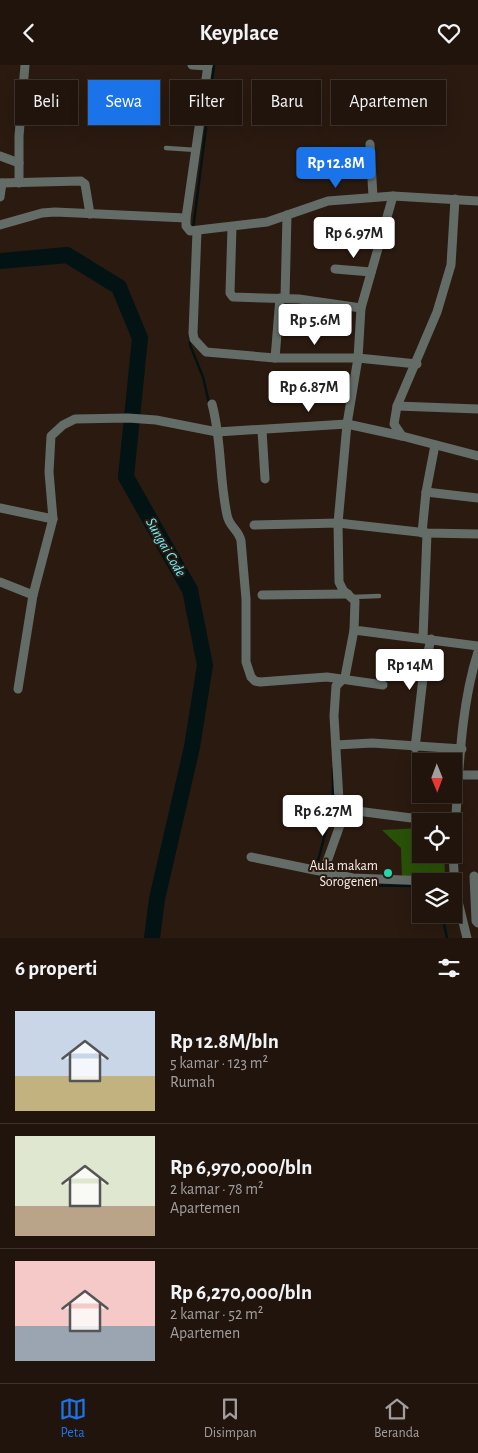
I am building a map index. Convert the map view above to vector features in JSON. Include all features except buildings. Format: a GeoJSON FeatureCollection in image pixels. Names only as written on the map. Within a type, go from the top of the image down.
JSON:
{"type":"FeatureCollection","features":[{"type":"Feature","properties":{"kind":"street"},"geometry":{"type":"LineString","coordinates":[[19,183],[19,136],[25,65]]}},
{"type":"Feature","properties":{"kind":"street"},"geometry":{"type":"LineString","coordinates":[[192,65],[208,66],[186,217],[186,227],[194,231],[267,222],[328,201],[393,196],[478,201]]}},
{"type":"Feature","properties":{"kind":"street"},"geometry":{"type":"LineString","coordinates":[[370,145],[373,197]]}},
{"type":"Feature","properties":{"kind":"street"},"geometry":{"type":"LineString","coordinates":[[0,156],[19,163]]}},
{"type":"Feature","properties":{"kind":"street"},"geometry":{"type":"LineString","coordinates":[[0,197],[1,183],[84,183],[90,214]]}},
{"type":"Feature","properties":{"kind":"street"},"geometry":{"type":"LineString","coordinates":[[319,872],[346,808],[344,802],[337,795],[336,685],[345,677],[354,630],[355,605],[351,596],[339,582],[338,523],[347,424],[358,357],[361,308],[393,196]]}},
{"type":"Feature","properties":{"kind":"street"},"geometry":{"type":"LineString","coordinates":[[402,436],[394,424],[397,406],[417,364],[437,312],[451,265],[455,199]]}},
{"type":"Feature","properties":{"kind":"street"},"geometry":{"type":"LineString","coordinates":[[0,225],[42,213],[186,217]]}},
{"type":"Feature","properties":{"kind":"street"},"geometry":{"type":"LineString","coordinates":[[274,358],[283,298],[287,215]]}},
{"type":"Feature","properties":{"kind":"street"},"geometry":{"type":"LineString","coordinates":[[232,227],[232,296],[283,298],[361,308]]}},
{"type":"Feature","properties":{"kind":"street"},"geometry":{"type":"LineString","coordinates":[[194,231],[194,339],[200,347],[211,354],[274,358],[358,357],[417,364]]}},
{"type":"Feature","properties":{"kind":"street"},"geometry":{"type":"LineString","coordinates":[[336,269],[371,272]]}},
{"type":"Feature","properties":{"kind":"street"},"geometry":{"type":"LineString","coordinates":[[212,404],[226,513],[230,524],[239,533],[241,541],[246,599],[246,662],[248,672],[255,681],[260,682],[309,677],[383,685]]}},
{"type":"Feature","properties":{"kind":"street"},"geometry":{"type":"LineString","coordinates":[[397,406],[478,409]]}},
{"type":"Feature","properties":{"kind":"street"},"geometry":{"type":"LineString","coordinates":[[18,689],[33,595],[53,519],[49,472],[51,436],[63,425],[74,419],[128,418],[156,420],[215,431],[347,424],[478,456]]}},
{"type":"Feature","properties":{"kind":"street"},"geometry":{"type":"LineString","coordinates":[[262,430],[266,479]]}},
{"type":"Feature","properties":{"kind":"street"},"geometry":{"type":"LineString","coordinates":[[415,747],[427,638],[426,492],[435,445]]}},
{"type":"Feature","properties":{"kind":"street"},"geometry":{"type":"LineString","coordinates":[[426,492],[478,498]]}},
{"type":"Feature","properties":{"kind":"street"},"geometry":{"type":"LineString","coordinates":[[0,508],[53,519]]}},
{"type":"Feature","properties":{"kind":"street"},"geometry":{"type":"LineString","coordinates":[[254,525],[338,523],[425,533],[478,533]]}},
{"type":"Feature","properties":{"kind":"street"},"geometry":{"type":"LineString","coordinates":[[0,583],[33,595]]}},
{"type":"Feature","properties":{"kind":"street"},"geometry":{"type":"LineString","coordinates":[[262,595],[351,596]]}},
{"type":"Feature","properties":{"kind":"street"},"geometry":{"type":"LineString","coordinates":[[354,630],[478,646]]}},
{"type":"Feature","properties":{"kind":"street"},"geometry":{"type":"LineString","coordinates":[[462,753],[471,672],[478,652]]}},
{"type":"Feature","properties":{"kind":"street"},"geometry":{"type":"LineString","coordinates":[[336,745],[372,743],[462,749]]}},
{"type":"Feature","properties":{"kind":"street"},"geometry":{"type":"LineString","coordinates":[[462,775],[478,775]]}},
{"type":"Feature","properties":{"kind":"street"},"geometry":{"type":"LineString","coordinates":[[346,808],[372,814],[412,818]]}},
{"type":"Feature","properties":{"kind":"street"},"geometry":{"type":"LineString","coordinates":[[251,857],[353,878],[412,880]]}},
{"type":"Feature","properties":{"kind":"street"},"geometry":{"type":"LineString","coordinates":[[462,876],[476,876],[476,921],[478,923]]}},
{"type":"Feature","properties":{"kind":"street"},"geometry":{"type":"LineString","coordinates":[[462,919],[467,938]]}},
{"type":"Feature","properties":{"kind":"lane"},"geometry":{"type":"LineString","coordinates":[[166,149],[196,150]]}},
{"type":"Feature","properties":{"kind":"lane"},"geometry":{"type":"LineString","coordinates":[[351,596],[379,596]]}},
{"type":"Feature","properties":{"kind":"green space"},"geometry":{"type":"Polygon","coordinates":[[[412,828],[412,863],[444,863],[445,873],[412,873],[412,878],[402,878],[401,848],[382,830],[412,828]]]}},
{"type":"Feature","properties":{"kind":"waterway"},"geometry":{"type":"LineString","coordinates":[[193,229],[214,65]]}},
{"type":"Feature","properties":{"kind":"waterway","name":"Sungai Code"},"geometry":{"type":"LineString","coordinates":[[0,261],[67,255],[119,287],[140,338],[126,477],[190,590],[205,665],[192,747],[157,899],[152,938]]}},
{"type":"Feature","properties":{"kind":"waterway"},"geometry":{"type":"LineString","coordinates":[[190,337],[190,345],[203,377],[209,403]]}},
{"type":"Feature","properties":{"kind":"waterway"},"geometry":{"type":"LineString","coordinates":[[316,868],[333,805],[333,768]]}},
{"type":"Feature","properties":{"kind":"waterway"},"geometry":{"type":"LineString","coordinates":[[316,873],[327,885],[412,886]]}},
{"type":"Feature","properties":{"kind":"waterway"},"geometry":{"type":"LineString","coordinates":[[444,923],[447,938]]}},
{"type":"Feature","properties":{"kind":"place","name":"Aula makam Sorogenen"},"geometry":{"type":"Point","coordinates":[388,873]}}]}
